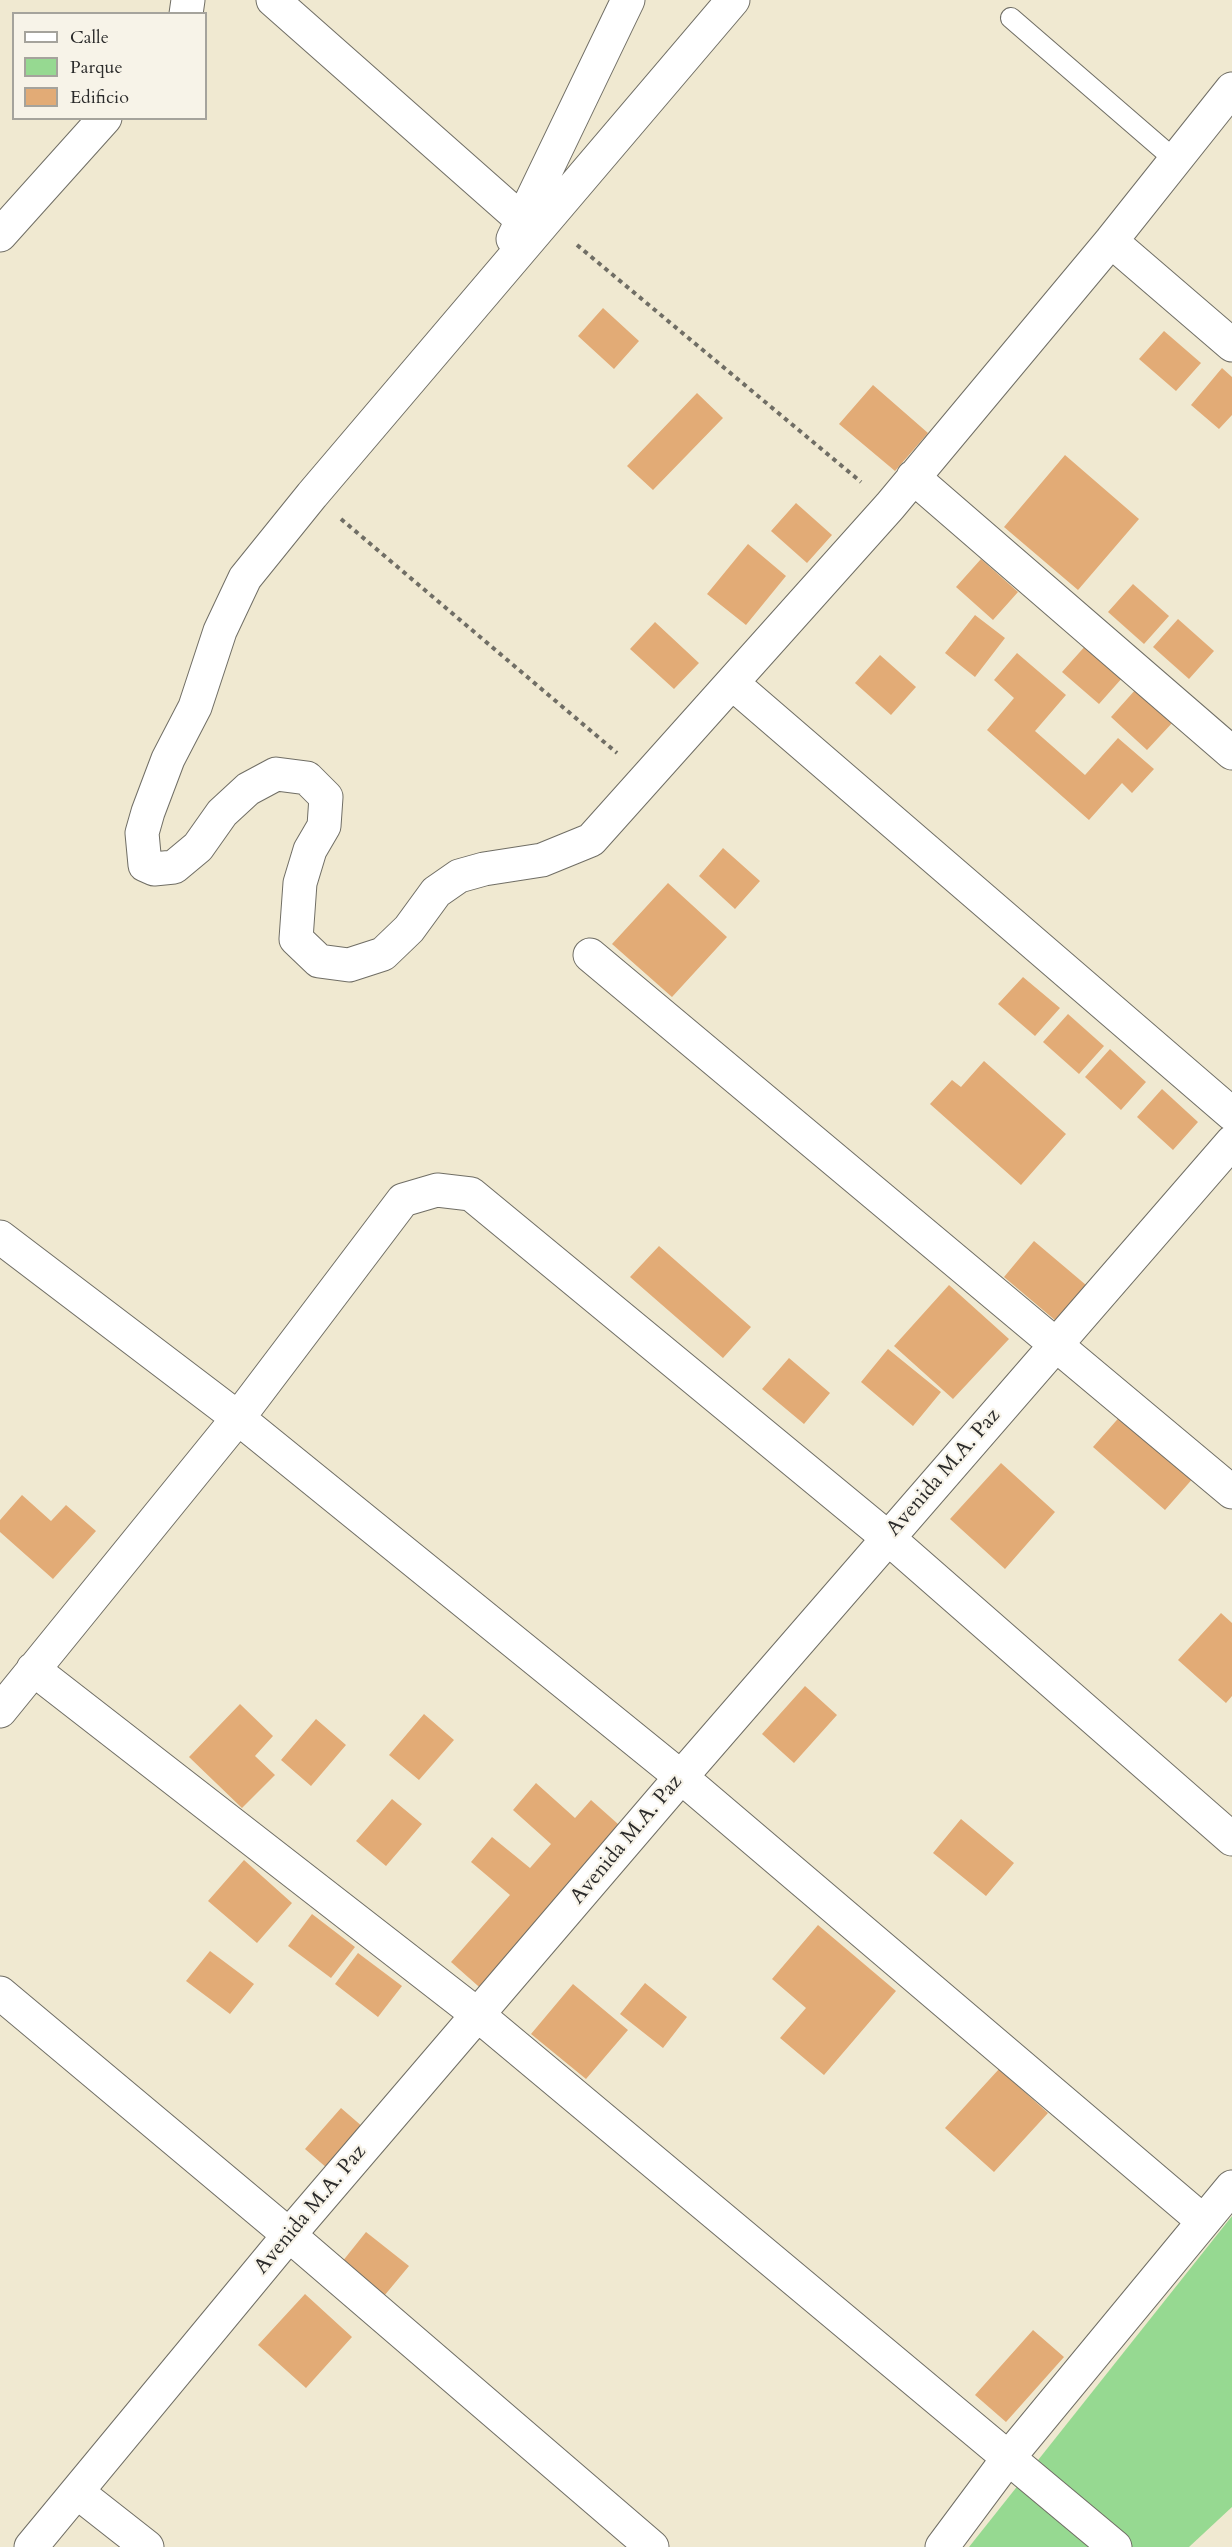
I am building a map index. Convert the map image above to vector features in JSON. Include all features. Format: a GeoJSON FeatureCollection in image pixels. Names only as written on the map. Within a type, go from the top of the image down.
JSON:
{"type":"FeatureCollection","features":[{"type":"Feature","properties":{"kind":"street"},"geometry":{"type":"LineString","coordinates":[[273,0],[534,220]]}},
{"type":"Feature","properties":{"kind":"street"},"geometry":{"type":"LineString","coordinates":[[534,220],[628,0]]}},
{"type":"Feature","properties":{"kind":"street"},"geometry":{"type":"LineString","coordinates":[[733,0],[534,220],[491,285],[312,495],[245,578],[220,631],[195,707],[168,759],[148,812],[142,833],[145,865],[154,869],[174,867],[198,847],[222,813],[257,784],[276,774],[307,778],[326,797],[324,826],[310,850],[300,883],[296,939],[319,961],[349,964],[383,954],[409,929],[436,892],[459,876],[484,869],[542,860],[591,840],[890,506],[1111,241],[1232,89]]}},
{"type":"Feature","properties":{"kind":"street"},"geometry":{"type":"LineString","coordinates":[[0,235],[103,120]]}},
{"type":"Feature","properties":{"kind":"street"},"geometry":{"type":"LineString","coordinates":[[1111,241],[1232,345]]}},
{"type":"Feature","properties":{"kind":"street"},"geometry":{"type":"LineString","coordinates":[[913,477],[1232,753]]}},
{"type":"Feature","properties":{"kind":"street"},"geometry":{"type":"LineString","coordinates":[[732,683],[1232,1114]]}},
{"type":"Feature","properties":{"kind":"street"},"geometry":{"type":"LineString","coordinates":[[590,955],[1232,1492]]}},
{"type":"Feature","properties":{"kind":"street","name":"Avenida M.A. Paz"},"geometry":{"type":"LineString","coordinates":[[31,2547],[289,2235],[681,1777],[1232,1142]]}},
{"type":"Feature","properties":{"kind":"street"},"geometry":{"type":"LineString","coordinates":[[0,1711],[238,1418],[403,1200],[437,1190],[471,1194],[888,1538],[1232,1839]]}},
{"type":"Feature","properties":{"kind":"street"},"geometry":{"type":"LineString","coordinates":[[0,1237],[238,1418],[681,1777],[1203,2221]]}},
{"type":"Feature","properties":{"kind":"street"},"geometry":{"type":"LineString","coordinates":[[33,1669],[478,2015],[1115,2547]]}},
{"type":"Feature","properties":{"kind":"street"},"geometry":{"type":"LineString","coordinates":[[0,1993],[289,2235],[652,2547]]}},
{"type":"Feature","properties":{"kind":"street"},"geometry":{"type":"LineString","coordinates":[[942,2547],[1009,2457],[1232,2187]]}},
{"type":"Feature","properties":{"kind":"street"},"geometry":{"type":"LineString","coordinates":[[77,2492],[147,2547]]}},
{"type":"Feature","properties":{"kind":"lane"},"geometry":{"type":"LineString","coordinates":[[1011,18],[1174,159]]}},
{"type":"Feature","properties":{"kind":"path"},"geometry":{"type":"LineString","coordinates":[[534,220],[890,506]]}},
{"type":"Feature","properties":{"kind":"path"},"geometry":{"type":"LineString","coordinates":[[312,495],[647,779]]}},
{"type":"Feature","properties":{"kind":"green space"},"geometry":{"type":"Polygon","coordinates":[[[1232,2216],[1232,2507],[1189,2547],[969,2547],[1232,2216]]]}},
{"type":"Feature","properties":{"kind":"building"},"geometry":{"type":"Polygon","coordinates":[[[603,308],[639,341],[614,369],[578,336],[603,308]]]}},
{"type":"Feature","properties":{"kind":"building"},"geometry":{"type":"Polygon","coordinates":[[[1164,331],[1201,363],[1176,391],[1139,359],[1164,331]]]}},
{"type":"Feature","properties":{"kind":"building"},"geometry":{"type":"Polygon","coordinates":[[[1222,368],[1232,377],[1232,415],[1219,429],[1191,405],[1222,368]]]}},
{"type":"Feature","properties":{"kind":"building"},"geometry":{"type":"Polygon","coordinates":[[[873,385],[928,433],[895,471],[839,424],[873,385]]]}},
{"type":"Feature","properties":{"kind":"building"},"geometry":{"type":"Polygon","coordinates":[[[697,393],[723,418],[653,490],[627,466],[697,393]]]}},
{"type":"Feature","properties":{"kind":"building"},"geometry":{"type":"Polygon","coordinates":[[[1065,455],[1139,519],[1078,590],[1004,527],[1065,455]]]}},
{"type":"Feature","properties":{"kind":"building"},"geometry":{"type":"Polygon","coordinates":[[[796,503],[832,535],[807,563],[771,531],[796,503]]]}},
{"type":"Feature","properties":{"kind":"building"},"geometry":{"type":"Polygon","coordinates":[[[748,544],[786,576],[746,625],[707,594],[748,544]]]}},
{"type":"Feature","properties":{"kind":"building"},"geometry":{"type":"Polygon","coordinates":[[[981,559],[1018,592],[993,620],[956,587],[981,559]]]}},
{"type":"Feature","properties":{"kind":"building"},"geometry":{"type":"Polygon","coordinates":[[[1133,584],[1169,616],[1144,644],[1108,612],[1133,584]]]}},
{"type":"Feature","properties":{"kind":"building"},"geometry":{"type":"Polygon","coordinates":[[[975,615],[1005,638],[975,677],[945,653],[975,615]]]}},
{"type":"Feature","properties":{"kind":"building"},"geometry":{"type":"Polygon","coordinates":[[[1178,619],[1214,651],[1189,679],[1153,647],[1178,619]]]}},
{"type":"Feature","properties":{"kind":"building"},"geometry":{"type":"Polygon","coordinates":[[[655,622],[699,663],[674,689],[630,649],[655,622]]]}},
{"type":"Feature","properties":{"kind":"building"},"geometry":{"type":"Polygon","coordinates":[[[1087,644],[1123,677],[1099,704],[1062,672],[1087,644]]]}},
{"type":"Feature","properties":{"kind":"building"},"geometry":{"type":"Polygon","coordinates":[[[1017,653],[1066,695],[1035,731],[1085,775],[1118,738],[1154,769],[1132,793],[1122,783],[1089,820],[987,730],[1014,698],[994,680],[1017,653]]]}},
{"type":"Feature","properties":{"kind":"building"},"geometry":{"type":"Polygon","coordinates":[[[880,655],[916,687],[891,715],[855,683],[880,655]]]}},
{"type":"Feature","properties":{"kind":"building"},"geometry":{"type":"Polygon","coordinates":[[[1136,689],[1173,722],[1147,750],[1111,717],[1136,689]]]}},
{"type":"Feature","properties":{"kind":"building"},"geometry":{"type":"Polygon","coordinates":[[[723,848],[760,881],[735,909],[699,876],[723,848]]]}},
{"type":"Feature","properties":{"kind":"building"},"geometry":{"type":"Polygon","coordinates":[[[668,883],[727,937],[672,997],[612,944],[668,883]]]}},
{"type":"Feature","properties":{"kind":"building"},"geometry":{"type":"Polygon","coordinates":[[[1023,977],[1060,1008],[1035,1036],[998,1004],[1023,977]]]}},
{"type":"Feature","properties":{"kind":"building"},"geometry":{"type":"Polygon","coordinates":[[[1068,1014],[1104,1046],[1079,1074],[1043,1042],[1068,1014]]]}},
{"type":"Feature","properties":{"kind":"building"},"geometry":{"type":"Polygon","coordinates":[[[1110,1049],[1146,1082],[1121,1110],[1085,1077],[1110,1049]]]}},
{"type":"Feature","properties":{"kind":"building"},"geometry":{"type":"Polygon","coordinates":[[[984,1061],[1066,1134],[1021,1185],[930,1104],[952,1080],[961,1087],[984,1061]]]}},
{"type":"Feature","properties":{"kind":"building"},"geometry":{"type":"Polygon","coordinates":[[[1162,1089],[1198,1122],[1173,1150],[1137,1117],[1162,1089]]]}},
{"type":"Feature","properties":{"kind":"building"},"geometry":{"type":"Polygon","coordinates":[[[1034,1241],[1086,1285],[1056,1321],[1004,1277],[1034,1241]]]}},
{"type":"Feature","properties":{"kind":"building"},"geometry":{"type":"Polygon","coordinates":[[[659,1246],[751,1327],[723,1358],[630,1277],[659,1246]]]}},
{"type":"Feature","properties":{"kind":"building"},"geometry":{"type":"Polygon","coordinates":[[[949,1285],[1009,1339],[953,1399],[894,1346],[949,1285]]]}},
{"type":"Feature","properties":{"kind":"building"},"geometry":{"type":"Polygon","coordinates":[[[888,1349],[941,1392],[913,1426],[861,1382],[888,1349]]]}},
{"type":"Feature","properties":{"kind":"building"},"geometry":{"type":"Polygon","coordinates":[[[789,1358],[830,1393],[804,1424],[762,1389],[789,1358]]]}},
{"type":"Feature","properties":{"kind":"building"},"geometry":{"type":"Polygon","coordinates":[[[1123,1413],[1195,1476],[1165,1510],[1093,1447],[1123,1413]]]}},
{"type":"Feature","properties":{"kind":"building"},"geometry":{"type":"Polygon","coordinates":[[[1001,1463],[1055,1512],[1005,1569],[950,1519],[1001,1463]]]}},
{"type":"Feature","properties":{"kind":"building"},"geometry":{"type":"Polygon","coordinates":[[[22,1495],[51,1521],[66,1505],[96,1531],[53,1579],[0,1532],[0,1520],[22,1495]]]}},
{"type":"Feature","properties":{"kind":"building"},"geometry":{"type":"Polygon","coordinates":[[[1221,1613],[1232,1623],[1232,1696],[1226,1703],[1178,1660],[1221,1613]]]}},
{"type":"Feature","properties":{"kind":"building"},"geometry":{"type":"Polygon","coordinates":[[[805,1686],[837,1715],[794,1763],[762,1734],[805,1686]]]}},
{"type":"Feature","properties":{"kind":"building"},"geometry":{"type":"Polygon","coordinates":[[[240,1704],[273,1736],[255,1756],[275,1775],[242,1808],[189,1757],[240,1704]]]}},
{"type":"Feature","properties":{"kind":"building"},"geometry":{"type":"Polygon","coordinates":[[[424,1714],[454,1740],[419,1780],[389,1755],[424,1714]]]}},
{"type":"Feature","properties":{"kind":"building"},"geometry":{"type":"Polygon","coordinates":[[[316,1719],[346,1745],[311,1786],[281,1760],[316,1719]]]}},
{"type":"Feature","properties":{"kind":"building"},"geometry":{"type":"Polygon","coordinates":[[[536,1783],[575,1818],[591,1800],[627,1832],[486,1993],[451,1962],[510,1895],[471,1862],[492,1837],[530,1868],[551,1844],[513,1810],[536,1783]]]}},
{"type":"Feature","properties":{"kind":"building"},"geometry":{"type":"Polygon","coordinates":[[[392,1799],[422,1824],[386,1866],[356,1841],[392,1799]]]}},
{"type":"Feature","properties":{"kind":"building"},"geometry":{"type":"Polygon","coordinates":[[[961,1819],[1014,1863],[986,1896],[933,1853],[961,1819]]]}},
{"type":"Feature","properties":{"kind":"building"},"geometry":{"type":"Polygon","coordinates":[[[244,1860],[292,1903],[257,1943],[208,1901],[244,1860]]]}},
{"type":"Feature","properties":{"kind":"building"},"geometry":{"type":"Polygon","coordinates":[[[312,1914],[355,1947],[331,1978],[288,1946],[312,1914]]]}},
{"type":"Feature","properties":{"kind":"building"},"geometry":{"type":"Polygon","coordinates":[[[818,1925],[896,1991],[824,2075],[780,2038],[806,2008],[772,1979],[818,1925]]]}},
{"type":"Feature","properties":{"kind":"building"},"geometry":{"type":"Polygon","coordinates":[[[210,1951],[254,1984],[230,2014],[186,1981],[210,1951]]]}},
{"type":"Feature","properties":{"kind":"building"},"geometry":{"type":"Polygon","coordinates":[[[358,1953],[402,1986],[378,2017],[335,1984],[358,1953]]]}},
{"type":"Feature","properties":{"kind":"building"},"geometry":{"type":"Polygon","coordinates":[[[645,1983],[687,2017],[663,2048],[620,2014],[645,1983]]]}},
{"type":"Feature","properties":{"kind":"building"},"geometry":{"type":"Polygon","coordinates":[[[573,1984],[628,2030],[586,2079],[531,2034],[573,1984]]]}},
{"type":"Feature","properties":{"kind":"building"},"geometry":{"type":"Polygon","coordinates":[[[999,2069],[1048,2113],[994,2172],[945,2128],[999,2069]]]}},
{"type":"Feature","properties":{"kind":"building"},"geometry":{"type":"Polygon","coordinates":[[[341,2108],[371,2134],[335,2175],[305,2149],[341,2108]]]}},
{"type":"Feature","properties":{"kind":"building"},"geometry":{"type":"Polygon","coordinates":[[[366,2232],[409,2266],[384,2296],[342,2262],[366,2232]]]}},
{"type":"Feature","properties":{"kind":"building"},"geometry":{"type":"Polygon","coordinates":[[[305,2294],[352,2337],[306,2388],[258,2345],[305,2294]]]}},
{"type":"Feature","properties":{"kind":"building"},"geometry":{"type":"Polygon","coordinates":[[[1033,2330],[1064,2357],[1006,2422],[975,2395],[1033,2330]]]}}]}
